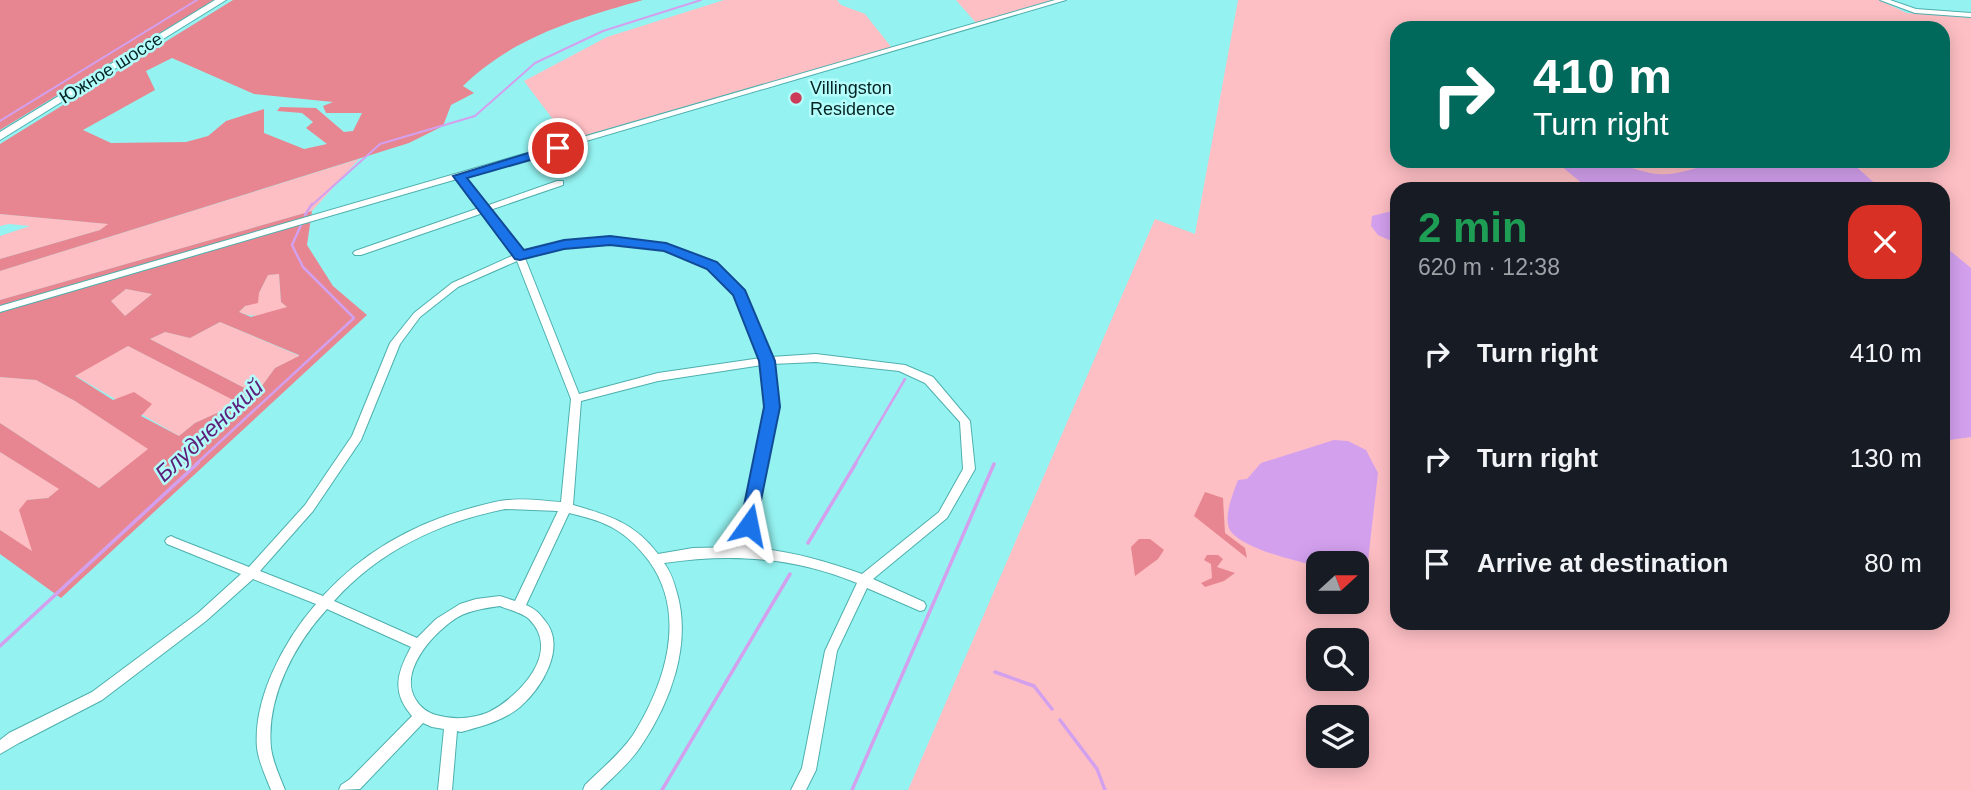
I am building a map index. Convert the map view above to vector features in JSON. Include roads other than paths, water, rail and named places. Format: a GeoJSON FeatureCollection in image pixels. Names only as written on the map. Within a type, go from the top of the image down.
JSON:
{"type":"FeatureCollection","features":[{"type":"Feature","properties":{"kind":"street","name":"Южное шоссе"},"geometry":{"type":"LineString","coordinates":[[0,137],[221,0]]}},
{"type":"Feature","properties":{"kind":"street"},"geometry":{"type":"LineString","coordinates":[[0,309],[1063,0]]}},
{"type":"Feature","properties":{"kind":"street"},"geometry":{"type":"LineString","coordinates":[[1883,0],[1915,11],[1971,15]]}},
{"type":"Feature","properties":{"kind":"street"},"geometry":{"type":"LineString","coordinates":[[459,176],[520,256],[576,398],[566,505],[520,605]]}},
{"type":"Feature","properties":{"kind":"street"},"geometry":{"type":"LineString","coordinates":[[358,253],[560,183]]}},
{"type":"Feature","properties":{"kind":"street"},"geometry":{"type":"LineString","coordinates":[[0,748],[14,738],[97,696],[202,617],[250,573],[309,509],[357,437],[395,342],[417,316],[455,285],[520,256],[564,244],[610,240],[666,247],[712,266],[739,293],[767,361],[772,407],[743,551]]}},
{"type":"Feature","properties":{"kind":"street"},"geometry":{"type":"LineString","coordinates":[[576,398],[658,377],[767,361],[816,358],[901,368],[929,380],[965,421],[969,469],[943,516],[865,579],[831,651],[809,770],[798,790]]}},
{"type":"Feature","properties":{"kind":"street"},"geometry":{"type":"LineString","coordinates":[[278,790],[264,746],[271,689],[298,632],[341,583],[394,543],[452,517],[511,504],[566,505],[613,520],[649,547],[672,585],[679,633],[667,687],[636,742],[590,790]]}},
{"type":"Feature","properties":{"kind":"street"},"geometry":{"type":"LineString","coordinates":[[171,541],[324,602],[418,644]]}},
{"type":"Feature","properties":{"kind":"street"},"geometry":{"type":"LineString","coordinates":[[656,559],[698,551],[743,551],[814,562],[865,579],[920,606]]}},
{"type":"Feature","properties":{"kind":"street"},"geometry":{"type":"LineString","coordinates":[[489,603],[520,605],[536,615],[546,629],[549,648],[544,668],[531,688],[512,706],[489,719],[451,725],[421,716],[409,702],[404,684],[407,664],[418,644],[434,626],[455,612],[489,603]]}},
{"type":"Feature","properties":{"kind":"street"},"geometry":{"type":"LineString","coordinates":[[346,790],[355,785],[421,716]]}},
{"type":"Feature","properties":{"kind":"street"},"geometry":{"type":"LineString","coordinates":[[445,790],[451,725]]}},
{"type":"Feature","properties":{"kind":"waterway"},"geometry":{"type":"LineString","coordinates":[[0,121],[197,0]]}},
{"type":"Feature","properties":{"kind":"waterway","name":"Блудненский"},"geometry":{"type":"LineString","coordinates":[[311,206],[380,144],[475,116],[535,63],[603,31],[701,0]]}},
{"type":"Feature","properties":{"kind":"waterway","name":"Блудненский"},"geometry":{"type":"LineString","coordinates":[[305,215],[312,204]]}},
{"type":"Feature","properties":{"kind":"waterway","name":"Блудненский"},"geometry":{"type":"LineString","coordinates":[[196,464],[354,318],[303,267],[292,245],[301,225]]}},
{"type":"Feature","properties":{"kind":"waterway"},"geometry":{"type":"LineString","coordinates":[[855,464],[905,379]]}},
{"type":"Feature","properties":{"kind":"waterway","name":"Блудненский"},"geometry":{"type":"LineString","coordinates":[[0,646],[198,463]]}},
{"type":"Feature","properties":{"kind":"waterway"},"geometry":{"type":"LineString","coordinates":[[808,543],[856,463]]}},
{"type":"Feature","properties":{"kind":"waterway"},"geometry":{"type":"LineString","coordinates":[[852,790],[994,464]]}},
{"type":"Feature","properties":{"kind":"waterway"},"geometry":{"type":"LineString","coordinates":[[662,790],[790,574]]}},
{"type":"Feature","properties":{"kind":"waterway"},"geometry":{"type":"LineString","coordinates":[[995,672],[1034,686],[1052,709]]}},
{"type":"Feature","properties":{"kind":"waterway"},"geometry":{"type":"LineString","coordinates":[[1060,720],[1097,769],[1105,790]]}},
{"type":"Feature","properties":{"kind":"place","name":"Villingston Residence"},"geometry":{"type":"Point","coordinates":[796,98]}}]}
